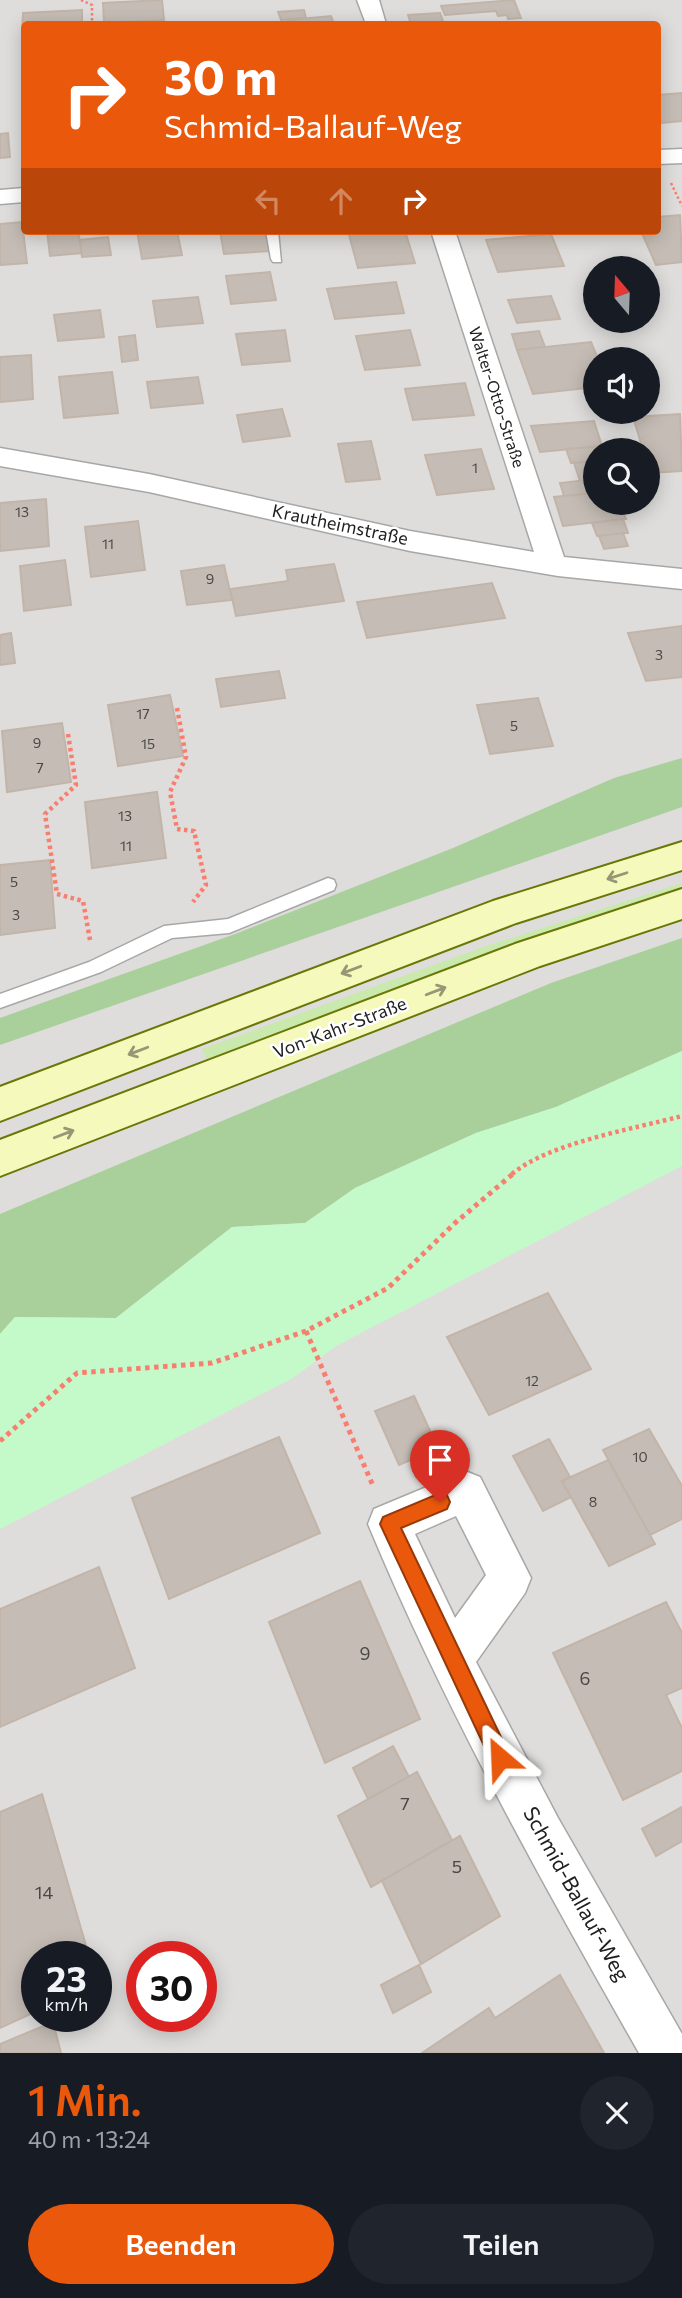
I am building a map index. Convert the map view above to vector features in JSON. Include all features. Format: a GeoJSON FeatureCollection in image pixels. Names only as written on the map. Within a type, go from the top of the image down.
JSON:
{"type":"FeatureCollection","features":[{"type":"Feature","properties":{"kind":"main road"},"geometry":{"type":"LineString","coordinates":[[0,1104],[506,911],[682,856]]}},
{"type":"Feature","properties":{"kind":"main road","name":"Von-Kahr-Straße"},"geometry":{"type":"LineString","coordinates":[[0,1158],[528,955],[682,904]]}},
{"type":"Feature","properties":{"kind":"street"},"geometry":{"type":"LineString","coordinates":[[368,0],[375,21]]}},
{"type":"Feature","properties":{"kind":"street"},"geometry":{"type":"LineString","coordinates":[[661,157],[682,156]]}},
{"type":"Feature","properties":{"kind":"street"},"geometry":{"type":"LineString","coordinates":[[0,197],[21,195]]}},
{"type":"Feature","properties":{"kind":"street","name":"Walter-Otto-Straße"},"geometry":{"type":"LineString","coordinates":[[444,235],[552,563]]}},
{"type":"Feature","properties":{"kind":"street","name":"Krautheimstraße"},"geometry":{"type":"LineString","coordinates":[[0,457],[149,483],[410,541],[552,563],[682,579]]}},
{"type":"Feature","properties":{"kind":"street"},"geometry":{"type":"LineString","coordinates":[[389,1524],[466,1491],[510,1578],[452,1659]]}},
{"type":"Feature","properties":{"kind":"street","name":"Schmid-Ballauf-Weg"},"geometry":{"type":"LineString","coordinates":[[389,1524],[452,1659],[556,1861],[666,2053]]}},
{"type":"Feature","properties":{"kind":"lane"},"geometry":{"type":"LineString","coordinates":[[273,235],[277,259]]}},
{"type":"Feature","properties":{"kind":"lane"},"geometry":{"type":"LineString","coordinates":[[0,1001],[95,967],[170,930],[229,926],[328,885]]}},
{"type":"Feature","properties":{"kind":"path"},"geometry":{"type":"LineString","coordinates":[[81,0],[92,5],[92,21]]}},
{"type":"Feature","properties":{"kind":"path"},"geometry":{"type":"LineString","coordinates":[[170,930],[206,885],[194,831],[177,829],[170,792],[186,757],[177,708]]}},
{"type":"Feature","properties":{"kind":"path"},"geometry":{"type":"LineString","coordinates":[[68,734],[76,785],[45,814],[57,894],[83,901],[95,967]]}},
{"type":"Feature","properties":{"kind":"path"},"geometry":{"type":"LineString","coordinates":[[0,1441],[78,1373],[212,1363],[306,1331],[388,1288],[456,1223],[526,1162],[583,1142],[682,1116]]}},
{"type":"Feature","properties":{"kind":"path"},"geometry":{"type":"LineString","coordinates":[[306,1331],[389,1524]]}},
{"type":"Feature","properties":{"kind":"shaded area"},"geometry":{"type":"Polygon","coordinates":[[[0,0],[682,0],[682,2053],[0,2053],[0,0]]]}},
{"type":"Feature","properties":{"kind":"green space"},"geometry":{"type":"Polygon","coordinates":[[[682,758],[682,807],[0,1045],[0,1018],[235,934],[453,848],[614,778],[682,758]]]}},
{"type":"Feature","properties":{"kind":"green space"},"geometry":{"type":"Polygon","coordinates":[[[682,883],[682,893],[208,1062],[202,1049],[486,946],[682,883]]]}},
{"type":"Feature","properties":{"kind":"green space"},"geometry":{"type":"Polygon","coordinates":[[[682,938],[682,1051],[556,1107],[476,1133],[355,1188],[305,1223],[232,1227],[116,1318],[15,1317],[0,1334],[0,1214],[551,983],[682,938]]]}},
{"type":"Feature","properties":{"kind":"green space"},"geometry":{"type":"Polygon","coordinates":[[[682,1051],[682,1166],[336,1346],[293,1378],[0,1529],[0,1334],[15,1317],[116,1318],[232,1227],[305,1223],[355,1188],[476,1133],[556,1107],[682,1051]]]}},
{"type":"Feature","properties":{"kind":"building"},"geometry":{"type":"Polygon","coordinates":[[[162,0],[164,20],[104,21],[103,3],[162,0]]]}},
{"type":"Feature","properties":{"kind":"building"},"geometry":{"type":"Polygon","coordinates":[[[514,0],[521,18],[508,19],[507,15],[498,16],[496,11],[445,15],[441,6],[514,0]]]}},
{"type":"Feature","properties":{"kind":"building"},"geometry":{"type":"Polygon","coordinates":[[[82,10],[82,21],[23,21],[23,13],[82,10]]]}},
{"type":"Feature","properties":{"kind":"building"},"geometry":{"type":"Polygon","coordinates":[[[304,10],[306,18],[281,20],[278,12],[304,10]]]}},
{"type":"Feature","properties":{"kind":"building"},"geometry":{"type":"Polygon","coordinates":[[[440,13],[443,21],[410,21],[408,15],[440,13]]]}},
{"type":"Feature","properties":{"kind":"building"},"geometry":{"type":"Polygon","coordinates":[[[331,16],[333,21],[288,21],[331,16]]]}},
{"type":"Feature","properties":{"kind":"building"},"geometry":{"type":"Polygon","coordinates":[[[682,93],[682,121],[662,123],[661,95],[682,93]]]}},
{"type":"Feature","properties":{"kind":"building"},"geometry":{"type":"Polygon","coordinates":[[[8,133],[10,157],[0,158],[0,134],[8,133]]]}},
{"type":"Feature","properties":{"kind":"building"},"geometry":{"type":"Polygon","coordinates":[[[680,215],[682,262],[660,265],[660,256],[652,256],[643,235],[661,235],[661,217],[680,215]]]}},
{"type":"Feature","properties":{"kind":"building"},"geometry":{"type":"Polygon","coordinates":[[[21,222],[27,263],[0,265],[0,224],[21,222]]]}},
{"type":"Feature","properties":{"kind":"building"},"geometry":{"type":"Polygon","coordinates":[[[47,235],[79,235],[82,253],[50,256],[47,235]]]}},
{"type":"Feature","properties":{"kind":"building"},"geometry":{"type":"Polygon","coordinates":[[[138,235],[178,235],[182,255],[142,259],[138,235]]]}},
{"type":"Feature","properties":{"kind":"building"},"geometry":{"type":"Polygon","coordinates":[[[221,235],[267,235],[270,251],[224,254],[221,235]]]}},
{"type":"Feature","properties":{"kind":"building"},"geometry":{"type":"Polygon","coordinates":[[[349,235],[406,235],[415,263],[358,268],[349,235]]]}},
{"type":"Feature","properties":{"kind":"building"},"geometry":{"type":"Polygon","coordinates":[[[551,235],[564,266],[498,272],[486,240],[551,235]]]}},
{"type":"Feature","properties":{"kind":"building"},"geometry":{"type":"Polygon","coordinates":[[[108,237],[111,255],[82,257],[80,240],[108,237]]]}},
{"type":"Feature","properties":{"kind":"building"},"geometry":{"type":"Polygon","coordinates":[[[270,272],[276,300],[231,304],[226,276],[270,272]]]}},
{"type":"Feature","properties":{"kind":"building"},"geometry":{"type":"Polygon","coordinates":[[[396,282],[404,313],[335,319],[327,289],[396,282]]]}},
{"type":"Feature","properties":{"kind":"building"},"geometry":{"type":"Polygon","coordinates":[[[551,296],[560,319],[517,323],[508,300],[551,296]]]}},
{"type":"Feature","properties":{"kind":"building"},"geometry":{"type":"Polygon","coordinates":[[[198,297],[203,323],[157,327],[153,301],[198,297]]]}},
{"type":"Feature","properties":{"kind":"building"},"geometry":{"type":"Polygon","coordinates":[[[100,310],[104,337],[58,341],[54,315],[100,310]]]}},
{"type":"Feature","properties":{"kind":"building"},"geometry":{"type":"Polygon","coordinates":[[[285,330],[290,361],[242,365],[236,334],[285,330]]]}},
{"type":"Feature","properties":{"kind":"building"},"geometry":{"type":"Polygon","coordinates":[[[410,330],[420,365],[365,370],[356,336],[410,330]]]}},
{"type":"Feature","properties":{"kind":"building"},"geometry":{"type":"Polygon","coordinates":[[[539,331],[545,347],[517,350],[512,334],[539,331]]]}},
{"type":"Feature","properties":{"kind":"building"},"geometry":{"type":"Polygon","coordinates":[[[135,335],[138,360],[122,362],[119,337],[135,335]]]}},
{"type":"Feature","properties":{"kind":"building"},"geometry":{"type":"Polygon","coordinates":[[[591,342],[593,347],[583,347],[583,388],[533,394],[517,350],[591,342]]]}},
{"type":"Feature","properties":{"kind":"building"},"geometry":{"type":"Polygon","coordinates":[[[31,355],[33,399],[0,402],[0,357],[31,355]]]}},
{"type":"Feature","properties":{"kind":"building"},"geometry":{"type":"Polygon","coordinates":[[[112,372],[118,413],[64,418],[59,377],[112,372]]]}},
{"type":"Feature","properties":{"kind":"building"},"geometry":{"type":"Polygon","coordinates":[[[198,377],[203,403],[151,408],[147,382],[198,377]]]}},
{"type":"Feature","properties":{"kind":"building"},"geometry":{"type":"Polygon","coordinates":[[[465,383],[474,415],[413,420],[405,389],[465,383]]]}},
{"type":"Feature","properties":{"kind":"building"},"geometry":{"type":"Polygon","coordinates":[[[282,409],[290,436],[243,442],[237,415],[282,409]]]}},
{"type":"Feature","properties":{"kind":"building"},"geometry":{"type":"Polygon","coordinates":[[[680,414],[682,471],[660,472],[660,438],[639,438],[635,424],[660,424],[660,415],[680,414]]]}},
{"type":"Feature","properties":{"kind":"building"},"geometry":{"type":"Polygon","coordinates":[[[583,422],[595,424],[599,438],[583,438],[583,448],[540,452],[531,426],[583,422]]]}},
{"type":"Feature","properties":{"kind":"building"},"geometry":{"type":"Polygon","coordinates":[[[371,441],[380,479],[346,482],[338,444],[371,441]]]}},
{"type":"Feature","properties":{"kind":"building"},"geometry":{"type":"Polygon","coordinates":[[[583,448],[583,462],[571,463],[566,449],[583,448]]]}},
{"type":"Feature","properties":{"kind":"building"},"geometry":{"type":"Polygon","coordinates":[[[481,449],[494,489],[437,495],[425,455],[481,449]]]}},
{"type":"Feature","properties":{"kind":"building"},"geometry":{"type":"Polygon","coordinates":[[[583,462],[583,481],[580,481],[574,463],[583,462]]]}},
{"type":"Feature","properties":{"kind":"building"},"geometry":{"type":"Polygon","coordinates":[[[583,480],[583,494],[564,496],[560,483],[583,480]]]}},
{"type":"Feature","properties":{"kind":"building"},"geometry":{"type":"Polygon","coordinates":[[[583,494],[583,515],[625,515],[626,519],[563,526],[554,497],[583,494]]]}},
{"type":"Feature","properties":{"kind":"building"},"geometry":{"type":"Polygon","coordinates":[[[46,499],[49,546],[0,551],[0,503],[46,499]]]}},
{"type":"Feature","properties":{"kind":"building"},"geometry":{"type":"Polygon","coordinates":[[[623,519],[628,533],[597,536],[592,523],[623,519]]]}},
{"type":"Feature","properties":{"kind":"building"},"geometry":{"type":"Polygon","coordinates":[[[138,521],[145,570],[91,577],[85,527],[138,521]]]}},
{"type":"Feature","properties":{"kind":"building"},"geometry":{"type":"Polygon","coordinates":[[[623,533],[628,546],[604,549],[599,536],[623,533]]]}},
{"type":"Feature","properties":{"kind":"building"},"geometry":{"type":"Polygon","coordinates":[[[65,560],[71,605],[24,611],[20,566],[65,560]]]}},
{"type":"Feature","properties":{"kind":"building"},"geometry":{"type":"Polygon","coordinates":[[[334,564],[344,601],[236,616],[230,589],[288,581],[286,570],[334,564]]]}},
{"type":"Feature","properties":{"kind":"building"},"geometry":{"type":"Polygon","coordinates":[[[224,565],[232,600],[187,605],[181,571],[224,565]]]}},
{"type":"Feature","properties":{"kind":"building"},"geometry":{"type":"Polygon","coordinates":[[[492,583],[505,618],[367,638],[357,602],[492,583]]]}},
{"type":"Feature","properties":{"kind":"building"},"geometry":{"type":"Polygon","coordinates":[[[682,626],[682,677],[646,681],[628,633],[682,626]]]}},
{"type":"Feature","properties":{"kind":"building"},"geometry":{"type":"Polygon","coordinates":[[[11,633],[15,663],[0,665],[0,635],[11,633]]]}},
{"type":"Feature","properties":{"kind":"building"},"geometry":{"type":"Polygon","coordinates":[[[279,671],[285,698],[221,707],[216,679],[279,671]]]}},
{"type":"Feature","properties":{"kind":"building"},"geometry":{"type":"Polygon","coordinates":[[[170,695],[183,756],[118,766],[108,705],[170,695]]]}},
{"type":"Feature","properties":{"kind":"building"},"geometry":{"type":"Polygon","coordinates":[[[538,698],[553,746],[490,754],[477,705],[538,698]]]}},
{"type":"Feature","properties":{"kind":"building"},"geometry":{"type":"Polygon","coordinates":[[[62,723],[71,782],[7,792],[2,731],[62,723]]]}},
{"type":"Feature","properties":{"kind":"building"},"geometry":{"type":"Polygon","coordinates":[[[157,792],[166,858],[92,868],[85,802],[157,792]]]}},
{"type":"Feature","properties":{"kind":"building"},"geometry":{"type":"Polygon","coordinates":[[[50,860],[55,928],[0,935],[0,865],[50,860]]]}},
{"type":"Feature","properties":{"kind":"building"},"geometry":{"type":"Polygon","coordinates":[[[548,1293],[591,1369],[489,1415],[447,1337],[548,1293]]]}},
{"type":"Feature","properties":{"kind":"building"},"geometry":{"type":"Polygon","coordinates":[[[414,1396],[438,1448],[399,1465],[375,1411],[414,1396]]]}},
{"type":"Feature","properties":{"kind":"building"},"geometry":{"type":"Polygon","coordinates":[[[649,1429],[682,1486],[682,1519],[650,1535],[603,1450],[649,1429]]]}},
{"type":"Feature","properties":{"kind":"building"},"geometry":{"type":"Polygon","coordinates":[[[279,1437],[320,1533],[169,1599],[132,1498],[279,1437]]]}},
{"type":"Feature","properties":{"kind":"building"},"geometry":{"type":"Polygon","coordinates":[[[549,1439],[570,1477],[562,1481],[571,1497],[543,1511],[513,1456],[549,1439]]]}},
{"type":"Feature","properties":{"kind":"building"},"geometry":{"type":"Polygon","coordinates":[[[608,1460],[655,1544],[609,1566],[562,1481],[608,1460]]]}},
{"type":"Feature","properties":{"kind":"building"},"geometry":{"type":"Polygon","coordinates":[[[99,1567],[135,1668],[0,1727],[0,1609],[99,1567]]]}},
{"type":"Feature","properties":{"kind":"building"},"geometry":{"type":"Polygon","coordinates":[[[360,1581],[420,1719],[325,1763],[269,1622],[360,1581]]]}},
{"type":"Feature","properties":{"kind":"building"},"geometry":{"type":"Polygon","coordinates":[[[666,1602],[682,1633],[682,1688],[666,1695],[682,1728],[682,1771],[623,1800],[553,1653],[666,1602]]]}},
{"type":"Feature","properties":{"kind":"building"},"geometry":{"type":"Polygon","coordinates":[[[393,1746],[409,1777],[368,1799],[353,1768],[393,1746]]]}},
{"type":"Feature","properties":{"kind":"building"},"geometry":{"type":"Polygon","coordinates":[[[417,1772],[452,1840],[371,1887],[338,1816],[417,1772]]]}},
{"type":"Feature","properties":{"kind":"building"},"geometry":{"type":"Polygon","coordinates":[[[42,1794],[85,1941],[21,1941],[21,2018],[0,2028],[0,1812],[42,1794]]]}},
{"type":"Feature","properties":{"kind":"building"},"geometry":{"type":"Polygon","coordinates":[[[682,1807],[682,1841],[656,1856],[642,1829],[682,1807]]]}},
{"type":"Feature","properties":{"kind":"building"},"geometry":{"type":"Polygon","coordinates":[[[460,1836],[500,1916],[421,1964],[382,1881],[460,1836]]]}},
{"type":"Feature","properties":{"kind":"building"},"geometry":{"type":"Polygon","coordinates":[[[419,1965],[431,1992],[393,2013],[381,1985],[419,1965]]]}},
{"type":"Feature","properties":{"kind":"building"},"geometry":{"type":"Polygon","coordinates":[[[560,1975],[604,2053],[422,2053],[489,2008],[495,2018],[560,1975]]]}},
{"type":"Feature","properties":{"kind":"building"},"geometry":{"type":"Polygon","coordinates":[[[29,2032],[56,2032],[61,2053],[0,2053],[0,2044],[29,2032]]]}},
{"type":"Feature","properties":{"kind":"route"},"geometry":{"type":"LineString","coordinates":[[440,1502],[389,1524],[500,1758]]}}]}
